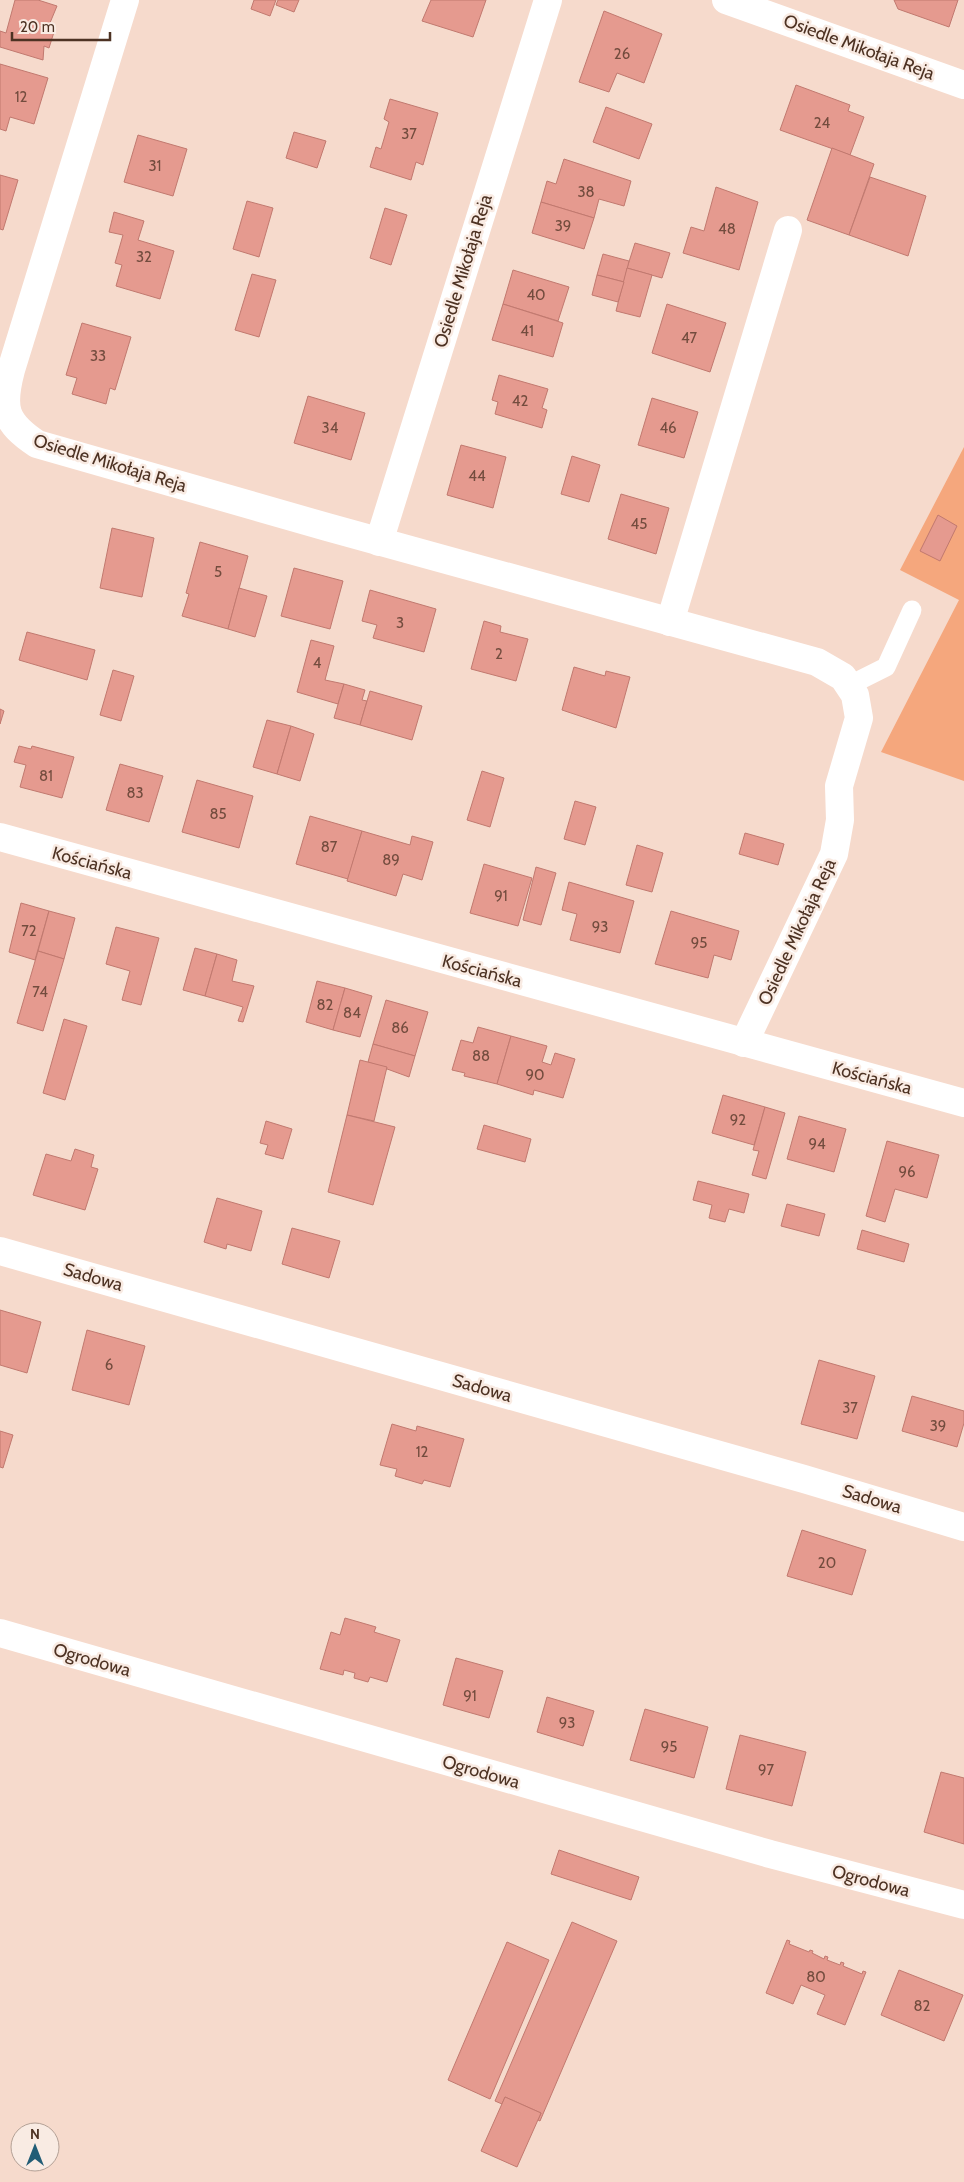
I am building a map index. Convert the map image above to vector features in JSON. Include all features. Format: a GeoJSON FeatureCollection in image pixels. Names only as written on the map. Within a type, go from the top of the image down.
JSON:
{"type":"FeatureCollection","features":[{"type":"Feature","properties":{"kind":"street","name":"Osiedle Mikołaja Reja"},"geometry":{"type":"LineString","coordinates":[[126,0],[11,370],[6,389],[6,412],[18,431],[38,444],[379,542],[817,662],[842,677],[855,695],[859,718],[839,786],[840,820],[834,854],[744,1043]]}},
{"type":"Feature","properties":{"kind":"street","name":"Osiedle Mikołaja Reja"},"geometry":{"type":"LineString","coordinates":[[379,542],[548,0]]}},
{"type":"Feature","properties":{"kind":"street","name":"Osiedle Mikołaja Reja"},"geometry":{"type":"LineString","coordinates":[[726,0],[964,84]]}},
{"type":"Feature","properties":{"kind":"street"},"geometry":{"type":"LineString","coordinates":[[670,622],[788,230]]}},
{"type":"Feature","properties":{"kind":"street","name":"Kościańska"},"geometry":{"type":"LineString","coordinates":[[0,837],[964,1103]]}},
{"type":"Feature","properties":{"kind":"street","name":"Sadowa"},"geometry":{"type":"LineString","coordinates":[[0,1251],[785,1473],[964,1527]]}},
{"type":"Feature","properties":{"kind":"street","name":"Ogrodowa"},"geometry":{"type":"LineString","coordinates":[[0,1633],[770,1854],[964,1905]]}},
{"type":"Feature","properties":{"kind":"lane"},"geometry":{"type":"LineString","coordinates":[[848,686],[886,667],[912,610]]}},
{"type":"Feature","properties":{"kind":"shaded area"},"geometry":{"type":"Polygon","coordinates":[[[964,447],[964,781],[881,752],[959,600],[900,570],[964,447]]]}},
{"type":"Feature","properties":{"kind":"building"},"geometry":{"type":"Polygon","coordinates":[[[15,0],[38,0],[57,6],[47,30],[54,32],[49,48],[44,46],[43,60],[0,47],[0,31],[6,33],[15,0]]]}},
{"type":"Feature","properties":{"kind":"building"},"geometry":{"type":"Polygon","coordinates":[[[254,0],[276,0],[270,16],[251,9],[254,0]]]}},
{"type":"Feature","properties":{"kind":"building"},"geometry":{"type":"Polygon","coordinates":[[[278,0],[299,0],[294,12],[276,5],[278,0]]]}},
{"type":"Feature","properties":{"kind":"building"},"geometry":{"type":"Polygon","coordinates":[[[431,0],[486,0],[473,37],[422,21],[431,0]]]}},
{"type":"Feature","properties":{"kind":"building"},"geometry":{"type":"Polygon","coordinates":[[[894,0],[958,0],[949,27],[898,9],[894,0]]]}},
{"type":"Feature","properties":{"kind":"building"},"geometry":{"type":"Polygon","coordinates":[[[604,11],[662,34],[644,83],[617,73],[609,92],[579,82],[604,11]]]}},
{"type":"Feature","properties":{"kind":"building"},"geometry":{"type":"Polygon","coordinates":[[[0,64],[48,78],[34,124],[10,117],[6,131],[0,129],[0,64]]]}},
{"type":"Feature","properties":{"kind":"building"},"geometry":{"type":"Polygon","coordinates":[[[796,85],[850,105],[848,111],[864,117],[850,155],[780,130],[796,85]]]}},
{"type":"Feature","properties":{"kind":"building"},"geometry":{"type":"Polygon","coordinates":[[[390,99],[438,113],[423,165],[416,162],[411,180],[370,167],[376,147],[381,149],[389,122],[384,119],[390,99]]]}},
{"type":"Feature","properties":{"kind":"building"},"geometry":{"type":"Polygon","coordinates":[[[606,107],[652,124],[639,159],[593,142],[606,107]]]}},
{"type":"Feature","properties":{"kind":"building"},"geometry":{"type":"Polygon","coordinates":[[[294,132],[326,141],[317,168],[286,158],[294,132]]]}},
{"type":"Feature","properties":{"kind":"building"},"geometry":{"type":"Polygon","coordinates":[[[138,135],[187,149],[173,196],[124,182],[138,135]]]}},
{"type":"Feature","properties":{"kind":"building"},"geometry":{"type":"Polygon","coordinates":[[[832,148],[874,164],[849,235],[807,220],[832,148]]]}},
{"type":"Feature","properties":{"kind":"building"},"geometry":{"type":"Polygon","coordinates":[[[564,159],[631,181],[624,206],[599,199],[594,218],[541,202],[547,181],[556,184],[564,159]]]}},
{"type":"Feature","properties":{"kind":"building"},"geometry":{"type":"Polygon","coordinates":[[[0,175],[18,180],[3,230],[0,229],[0,175]]]}},
{"type":"Feature","properties":{"kind":"building"},"geometry":{"type":"Polygon","coordinates":[[[870,177],[926,196],[908,256],[849,235],[870,177]]]}},
{"type":"Feature","properties":{"kind":"building"},"geometry":{"type":"Polygon","coordinates":[[[716,187],[758,202],[739,270],[683,253],[691,227],[704,231],[716,187]]]}},
{"type":"Feature","properties":{"kind":"building"},"geometry":{"type":"Polygon","coordinates":[[[247,201],[273,208],[259,257],[233,249],[247,201]]]}},
{"type":"Feature","properties":{"kind":"building"},"geometry":{"type":"Polygon","coordinates":[[[541,202],[594,218],[584,249],[532,233],[541,202]]]}},
{"type":"Feature","properties":{"kind":"building"},"geometry":{"type":"Polygon","coordinates":[[[385,208],[407,215],[391,265],[370,258],[385,208]]]}},
{"type":"Feature","properties":{"kind":"building"},"geometry":{"type":"Polygon","coordinates":[[[114,212],[144,221],[138,240],[174,251],[160,299],[116,286],[122,265],[115,263],[123,235],[109,232],[114,212]]]}},
{"type":"Feature","properties":{"kind":"building"},"geometry":{"type":"Polygon","coordinates":[[[635,243],[670,253],[662,278],[627,268],[635,243]]]}},
{"type":"Feature","properties":{"kind":"building"},"geometry":{"type":"Polygon","coordinates":[[[603,254],[629,261],[624,282],[597,275],[603,254]]]}},
{"type":"Feature","properties":{"kind":"building"},"geometry":{"type":"Polygon","coordinates":[[[627,268],[652,275],[640,317],[616,311],[627,268]]]}},
{"type":"Feature","properties":{"kind":"building"},"geometry":{"type":"Polygon","coordinates":[[[513,270],[569,287],[558,321],[503,304],[513,270]]]}},
{"type":"Feature","properties":{"kind":"building"},"geometry":{"type":"Polygon","coordinates":[[[252,274],[276,280],[259,337],[235,330],[252,274]]]}},
{"type":"Feature","properties":{"kind":"building"},"geometry":{"type":"Polygon","coordinates":[[[597,275],[624,282],[618,302],[592,295],[597,275]]]}},
{"type":"Feature","properties":{"kind":"building"},"geometry":{"type":"Polygon","coordinates":[[[503,304],[563,323],[553,357],[492,340],[503,304]]]}},
{"type":"Feature","properties":{"kind":"building"},"geometry":{"type":"Polygon","coordinates":[[[667,304],[726,323],[710,372],[652,353],[667,304]]]}},
{"type":"Feature","properties":{"kind":"building"},"geometry":{"type":"Polygon","coordinates":[[[82,323],[131,337],[115,390],[110,388],[106,404],[72,394],[77,378],[66,375],[82,323]]]}},
{"type":"Feature","properties":{"kind":"building"},"geometry":{"type":"Polygon","coordinates":[[[499,375],[548,389],[542,408],[547,410],[542,428],[495,414],[498,402],[492,400],[499,375]]]}},
{"type":"Feature","properties":{"kind":"building"},"geometry":{"type":"Polygon","coordinates":[[[308,396],[365,413],[351,460],[294,443],[308,396]]]}},
{"type":"Feature","properties":{"kind":"building"},"geometry":{"type":"Polygon","coordinates":[[[652,398],[698,412],[684,458],[638,445],[652,398]]]}},
{"type":"Feature","properties":{"kind":"building"},"geometry":{"type":"Polygon","coordinates":[[[461,445],[506,457],[493,508],[447,495],[461,445]]]}},
{"type":"Feature","properties":{"kind":"building"},"geometry":{"type":"Polygon","coordinates":[[[572,456],[600,465],[589,502],[561,494],[572,456]]]}},
{"type":"Feature","properties":{"kind":"building"},"geometry":{"type":"Polygon","coordinates":[[[621,494],[669,508],[656,554],[608,539],[621,494]]]}},
{"type":"Feature","properties":{"kind":"building"},"geometry":{"type":"Polygon","coordinates":[[[938,515],[957,526],[940,561],[920,551],[938,515]]]}},
{"type":"Feature","properties":{"kind":"building"},"geometry":{"type":"Polygon","coordinates":[[[112,528],[154,538],[142,597],[100,588],[112,528]]]}},
{"type":"Feature","properties":{"kind":"building"},"geometry":{"type":"Polygon","coordinates":[[[200,542],[248,556],[228,629],[182,616],[189,594],[186,593],[200,542]]]}},
{"type":"Feature","properties":{"kind":"building"},"geometry":{"type":"Polygon","coordinates":[[[294,568],[343,581],[330,629],[281,616],[294,568]]]}},
{"type":"Feature","properties":{"kind":"building"},"geometry":{"type":"Polygon","coordinates":[[[239,588],[267,596],[255,637],[228,629],[239,588]]]}},
{"type":"Feature","properties":{"kind":"building"},"geometry":{"type":"Polygon","coordinates":[[[370,590],[436,609],[424,652],[373,638],[377,625],[362,621],[370,590]]]}},
{"type":"Feature","properties":{"kind":"building"},"geometry":{"type":"Polygon","coordinates":[[[484,621],[501,626],[500,632],[528,639],[516,681],[471,669],[484,621]]]}},
{"type":"Feature","properties":{"kind":"building"},"geometry":{"type":"Polygon","coordinates":[[[27,632],[95,650],[87,680],[19,660],[27,632]]]}},
{"type":"Feature","properties":{"kind":"building"},"geometry":{"type":"Polygon","coordinates":[[[311,640],[334,646],[325,680],[344,684],[338,704],[297,692],[311,640]]]}},
{"type":"Feature","properties":{"kind":"building"},"geometry":{"type":"Polygon","coordinates":[[[574,667],[605,676],[606,671],[630,677],[616,728],[562,710],[574,667]]]}},
{"type":"Feature","properties":{"kind":"building"},"geometry":{"type":"Polygon","coordinates":[[[113,670],[134,676],[121,721],[100,715],[113,670]]]}},
{"type":"Feature","properties":{"kind":"building"},"geometry":{"type":"Polygon","coordinates":[[[344,684],[365,690],[362,700],[367,701],[360,725],[334,718],[344,684]]]}},
{"type":"Feature","properties":{"kind":"building"},"geometry":{"type":"Polygon","coordinates":[[[370,691],[422,706],[412,740],[360,725],[370,691]]]}},
{"type":"Feature","properties":{"kind":"building"},"geometry":{"type":"Polygon","coordinates":[[[0,709],[4,711],[0,724],[0,709]]]}},
{"type":"Feature","properties":{"kind":"building"},"geometry":{"type":"Polygon","coordinates":[[[267,720],[291,726],[277,774],[253,767],[267,720]]]}},
{"type":"Feature","properties":{"kind":"building"},"geometry":{"type":"Polygon","coordinates":[[[291,726],[314,734],[300,781],[277,774],[291,726]]]}},
{"type":"Feature","properties":{"kind":"building"},"geometry":{"type":"Polygon","coordinates":[[[19,746],[31,749],[32,746],[74,757],[62,798],[20,787],[26,765],[14,762],[19,746]]]}},
{"type":"Feature","properties":{"kind":"building"},"geometry":{"type":"Polygon","coordinates":[[[120,764],[163,776],[149,822],[106,810],[120,764]]]}},
{"type":"Feature","properties":{"kind":"building"},"geometry":{"type":"Polygon","coordinates":[[[482,771],[504,778],[490,827],[467,820],[482,771]]]}},
{"type":"Feature","properties":{"kind":"building"},"geometry":{"type":"Polygon","coordinates":[[[197,780],[253,796],[239,848],[182,832],[197,780]]]}},
{"type":"Feature","properties":{"kind":"building"},"geometry":{"type":"Polygon","coordinates":[[[575,801],[596,807],[585,845],[564,839],[575,801]]]}},
{"type":"Feature","properties":{"kind":"building"},"geometry":{"type":"Polygon","coordinates":[[[310,816],[362,831],[348,879],[296,864],[310,816]]]}},
{"type":"Feature","properties":{"kind":"building"},"geometry":{"type":"Polygon","coordinates":[[[362,831],[410,845],[412,836],[433,842],[422,880],[403,874],[396,896],[347,881],[362,831]]]}},
{"type":"Feature","properties":{"kind":"building"},"geometry":{"type":"Polygon","coordinates":[[[745,833],[784,844],[778,865],[739,854],[745,833]]]}},
{"type":"Feature","properties":{"kind":"building"},"geometry":{"type":"Polygon","coordinates":[[[637,845],[663,853],[652,892],[626,885],[637,845]]]}},
{"type":"Feature","properties":{"kind":"building"},"geometry":{"type":"Polygon","coordinates":[[[484,864],[532,878],[518,926],[470,913],[484,864]]]}},
{"type":"Feature","properties":{"kind":"building"},"geometry":{"type":"Polygon","coordinates":[[[536,867],[556,873],[541,925],[523,920],[536,867]]]}},
{"type":"Feature","properties":{"kind":"building"},"geometry":{"type":"Polygon","coordinates":[[[569,882],[634,901],[620,953],[570,940],[577,914],[562,910],[569,882]]]}},
{"type":"Feature","properties":{"kind":"building"},"geometry":{"type":"Polygon","coordinates":[[[21,903],[49,911],[35,960],[9,952],[21,903]]]}},
{"type":"Feature","properties":{"kind":"building"},"geometry":{"type":"Polygon","coordinates":[[[49,911],[75,918],[64,959],[38,951],[49,911]]]}},
{"type":"Feature","properties":{"kind":"building"},"geometry":{"type":"Polygon","coordinates":[[[671,911],[739,931],[731,960],[714,955],[708,978],[655,964],[671,911]]]}},
{"type":"Feature","properties":{"kind":"building"},"geometry":{"type":"Polygon","coordinates":[[[116,927],[159,938],[141,1005],[122,1000],[130,971],[106,964],[116,927]]]}},
{"type":"Feature","properties":{"kind":"building"},"geometry":{"type":"Polygon","coordinates":[[[195,948],[217,954],[205,996],[183,990],[195,948]]]}},
{"type":"Feature","properties":{"kind":"building"},"geometry":{"type":"Polygon","coordinates":[[[38,951],[64,959],[43,1031],[17,1023],[38,951]]]}},
{"type":"Feature","properties":{"kind":"building"},"geometry":{"type":"Polygon","coordinates":[[[217,954],[237,960],[232,981],[254,986],[243,1022],[238,1021],[243,1007],[205,996],[217,954]]]}},
{"type":"Feature","properties":{"kind":"building"},"geometry":{"type":"Polygon","coordinates":[[[317,981],[345,988],[333,1030],[306,1022],[317,981]]]}},
{"type":"Feature","properties":{"kind":"building"},"geometry":{"type":"Polygon","coordinates":[[[345,988],[372,996],[360,1037],[333,1030],[345,988]]]}},
{"type":"Feature","properties":{"kind":"building"},"geometry":{"type":"Polygon","coordinates":[[[386,1000],[428,1012],[415,1056],[373,1044],[386,1000]]]}},
{"type":"Feature","properties":{"kind":"building"},"geometry":{"type":"Polygon","coordinates":[[[64,1019],[87,1026],[65,1100],[43,1093],[64,1019]]]}},
{"type":"Feature","properties":{"kind":"building"},"geometry":{"type":"Polygon","coordinates":[[[478,1027],[511,1036],[497,1084],[464,1076],[465,1073],[452,1070],[461,1040],[473,1043],[478,1027]]]}},
{"type":"Feature","properties":{"kind":"building"},"geometry":{"type":"Polygon","coordinates":[[[511,1036],[547,1046],[542,1062],[551,1065],[555,1053],[575,1059],[563,1098],[534,1090],[533,1095],[497,1084],[511,1036]]]}},
{"type":"Feature","properties":{"kind":"building"},"geometry":{"type":"Polygon","coordinates":[[[373,1044],[415,1056],[409,1077],[368,1062],[373,1044]]]}},
{"type":"Feature","properties":{"kind":"building"},"geometry":{"type":"Polygon","coordinates":[[[360,1060],[387,1067],[374,1121],[347,1115],[360,1060]]]}},
{"type":"Feature","properties":{"kind":"building"},"geometry":{"type":"Polygon","coordinates":[[[723,1095],[765,1107],[754,1145],[712,1133],[723,1095]]]}},
{"type":"Feature","properties":{"kind":"building"},"geometry":{"type":"Polygon","coordinates":[[[765,1107],[785,1113],[766,1179],[752,1175],[759,1151],[753,1150],[765,1107]]]}},
{"type":"Feature","properties":{"kind":"building"},"geometry":{"type":"Polygon","coordinates":[[[347,1115],[395,1127],[373,1205],[328,1192],[347,1115]]]}},
{"type":"Feature","properties":{"kind":"building"},"geometry":{"type":"Polygon","coordinates":[[[799,1116],[846,1129],[834,1172],[787,1159],[799,1116]]]}},
{"type":"Feature","properties":{"kind":"building"},"geometry":{"type":"Polygon","coordinates":[[[266,1121],[292,1129],[283,1159],[265,1154],[268,1145],[260,1143],[266,1121]]]}},
{"type":"Feature","properties":{"kind":"building"},"geometry":{"type":"Polygon","coordinates":[[[484,1125],[531,1139],[525,1162],[477,1149],[484,1125]]]}},
{"type":"Feature","properties":{"kind":"building"},"geometry":{"type":"Polygon","coordinates":[[[887,1141],[939,1155],[927,1198],[895,1189],[885,1222],[866,1216],[887,1141]]]}},
{"type":"Feature","properties":{"kind":"building"},"geometry":{"type":"Polygon","coordinates":[[[75,1149],[94,1155],[91,1167],[98,1169],[85,1210],[33,1195],[46,1154],[71,1161],[75,1149]]]}},
{"type":"Feature","properties":{"kind":"building"},"geometry":{"type":"Polygon","coordinates":[[[698,1181],[749,1194],[744,1213],[729,1209],[725,1222],[709,1218],[712,1205],[693,1200],[698,1181]]]}},
{"type":"Feature","properties":{"kind":"building"},"geometry":{"type":"Polygon","coordinates":[[[217,1198],[262,1211],[251,1251],[227,1244],[226,1249],[204,1242],[217,1198]]]}},
{"type":"Feature","properties":{"kind":"building"},"geometry":{"type":"Polygon","coordinates":[[[787,1204],[825,1214],[819,1236],[781,1226],[787,1204]]]}},
{"type":"Feature","properties":{"kind":"building"},"geometry":{"type":"Polygon","coordinates":[[[292,1228],[340,1241],[329,1278],[282,1264],[292,1228]]]}},
{"type":"Feature","properties":{"kind":"building"},"geometry":{"type":"Polygon","coordinates":[[[862,1230],[909,1244],[904,1262],[857,1249],[862,1230]]]}},
{"type":"Feature","properties":{"kind":"building"},"geometry":{"type":"Polygon","coordinates":[[[0,1310],[41,1322],[27,1373],[0,1365],[0,1310]]]}},
{"type":"Feature","properties":{"kind":"building"},"geometry":{"type":"Polygon","coordinates":[[[87,1330],[145,1346],[129,1405],[72,1390],[87,1330]]]}},
{"type":"Feature","properties":{"kind":"building"},"geometry":{"type":"Polygon","coordinates":[[[819,1360],[875,1376],[857,1439],[801,1424],[819,1360]]]}},
{"type":"Feature","properties":{"kind":"building"},"geometry":{"type":"Polygon","coordinates":[[[912,1396],[964,1411],[964,1423],[957,1447],[902,1431],[912,1396]]]}},
{"type":"Feature","properties":{"kind":"building"},"geometry":{"type":"Polygon","coordinates":[[[392,1424],[416,1431],[417,1426],[464,1439],[450,1487],[424,1480],[422,1484],[395,1476],[397,1469],[380,1465],[392,1424]]]}},
{"type":"Feature","properties":{"kind":"building"},"geometry":{"type":"Polygon","coordinates":[[[0,1431],[13,1435],[3,1468],[0,1467],[0,1431]]]}},
{"type":"Feature","properties":{"kind":"building"},"geometry":{"type":"Polygon","coordinates":[[[802,1530],[866,1550],[852,1595],[787,1576],[802,1530]]]}},
{"type":"Feature","properties":{"kind":"building"},"geometry":{"type":"Polygon","coordinates":[[[345,1618],[376,1627],[374,1632],[400,1640],[387,1682],[370,1677],[368,1682],[354,1678],[355,1673],[344,1670],[343,1675],[320,1669],[331,1632],[340,1635],[345,1618]]]}},
{"type":"Feature","properties":{"kind":"building"},"geometry":{"type":"Polygon","coordinates":[[[456,1658],[503,1671],[489,1718],[443,1705],[456,1658]]]}},
{"type":"Feature","properties":{"kind":"building"},"geometry":{"type":"Polygon","coordinates":[[[547,1697],[594,1711],[583,1746],[537,1732],[547,1697]]]}},
{"type":"Feature","properties":{"kind":"building"},"geometry":{"type":"Polygon","coordinates":[[[645,1709],[708,1727],[694,1778],[630,1760],[645,1709]]]}},
{"type":"Feature","properties":{"kind":"building"},"geometry":{"type":"Polygon","coordinates":[[[740,1735],[806,1752],[792,1806],[726,1789],[740,1735]]]}},
{"type":"Feature","properties":{"kind":"building"},"geometry":{"type":"Polygon","coordinates":[[[941,1772],[964,1778],[964,1844],[924,1832],[941,1772]]]}},
{"type":"Feature","properties":{"kind":"building"},"geometry":{"type":"Polygon","coordinates":[[[559,1850],[639,1877],[631,1900],[551,1874],[559,1850]]]}},
{"type":"Feature","properties":{"kind":"building"},"geometry":{"type":"Polygon","coordinates":[[[572,1922],[617,1941],[540,2121],[538,2120],[541,2113],[505,2097],[502,2104],[495,2101],[572,1922]]]}},
{"type":"Feature","properties":{"kind":"building"},"geometry":{"type":"Polygon","coordinates":[[[787,1940],[790,1941],[789,1944],[809,1952],[810,1950],[813,1951],[812,1953],[824,1959],[825,1956],[828,1957],[827,1960],[840,1965],[841,1962],[844,1963],[843,1966],[862,1974],[863,1971],[866,1972],[845,2025],[817,2014],[825,1995],[801,1985],[793,2004],[766,1993],[787,1940]]]}},
{"type":"Feature","properties":{"kind":"building"},"geometry":{"type":"Polygon","coordinates":[[[507,1942],[549,1960],[490,2099],[448,2080],[507,1942]]]}},
{"type":"Feature","properties":{"kind":"building"},"geometry":{"type":"Polygon","coordinates":[[[899,1970],[963,1995],[944,2041],[881,2015],[899,1970]]]}},
{"type":"Feature","properties":{"kind":"building"},"geometry":{"type":"Polygon","coordinates":[[[505,2097],[541,2113],[517,2167],[481,2151],[505,2097]]]}}]}
